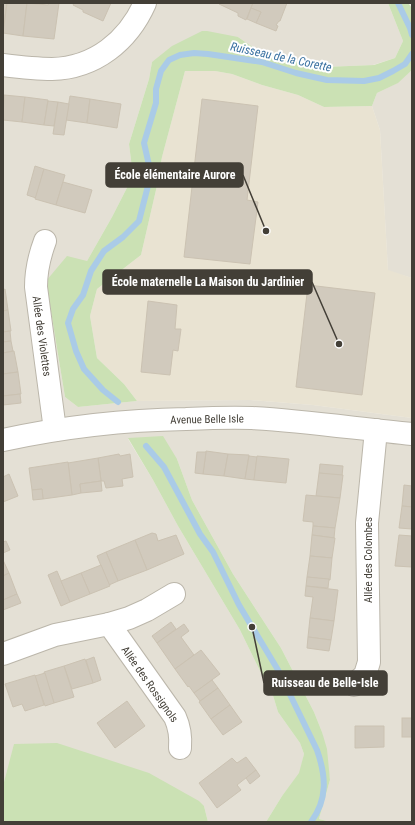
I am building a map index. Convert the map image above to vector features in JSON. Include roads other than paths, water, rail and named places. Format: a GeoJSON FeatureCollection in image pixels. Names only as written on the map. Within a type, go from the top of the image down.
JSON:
{"type":"FeatureCollection","features":[{"type":"Feature","properties":{"kind":"street"},"geometry":{"type":"LineString","coordinates":[[3,65],[32,69],[54,69],[74,66],[90,61],[106,53],[120,41],[132,27],[145,3]]}},
{"type":"Feature","properties":{"kind":"street","name":"Allée des Violettes"},"geometry":{"type":"LineString","coordinates":[[45,242],[39,256],[36,270],[36,287],[55,430]]}},
{"type":"Feature","properties":{"kind":"street","name":"Avenue Belle Isle"},"geometry":{"type":"LineString","coordinates":[[3,440],[55,430],[139,420],[210,418],[252,418],[412,434]]}},
{"type":"Feature","properties":{"kind":"street","name":"Allée des Colombes"},"geometry":{"type":"LineString","coordinates":[[354,685],[365,675],[369,662],[367,523],[376,430]]}},
{"type":"Feature","properties":{"kind":"street"},"geometry":{"type":"LineString","coordinates":[[3,654],[55,635],[109,624],[129,618],[147,610],[174,594]]}},
{"type":"Feature","properties":{"kind":"street","name":"Allée des Rossignols"},"geometry":{"type":"LineString","coordinates":[[109,624],[175,717],[181,735],[180,748]]}},
{"type":"Feature","properties":{"kind":"waterway","name":"Ruisseau de la Corette"},"geometry":{"type":"LineString","coordinates":[[398,3],[412,35]]}},
{"type":"Feature","properties":{"kind":"waterway","name":"Ruisseau de la Corette"},"geometry":{"type":"LineString","coordinates":[[118,402],[103,390],[84,369],[76,351],[68,323],[73,309],[83,295],[91,271],[104,251],[123,237],[139,221],[151,174],[144,143],[156,103],[156,89],[161,71],[169,60],[180,55],[194,53],[208,54],[262,62],[296,73],[327,80],[364,81],[379,78],[393,71],[405,64],[412,54]]}},
{"type":"Feature","properties":{"kind":"waterway"},"geometry":{"type":"LineString","coordinates":[[146,446],[164,467],[200,534],[213,552],[239,605],[278,670],[317,750],[324,778],[324,787],[320,805],[311,822]]}},
{"type":"Feature","properties":{"kind":"place","name":"École élémentaire Aurore"},"geometry":{"type":"Point","coordinates":[266,231]}},
{"type":"Feature","properties":{"kind":"place","name":"École maternelle La Maison du Jardinier"},"geometry":{"type":"Point","coordinates":[339,344]}},
{"type":"Feature","properties":{"kind":"place","name":"Ruisseau de Belle-Isle"},"geometry":{"type":"Point","coordinates":[252,627]}}]}
